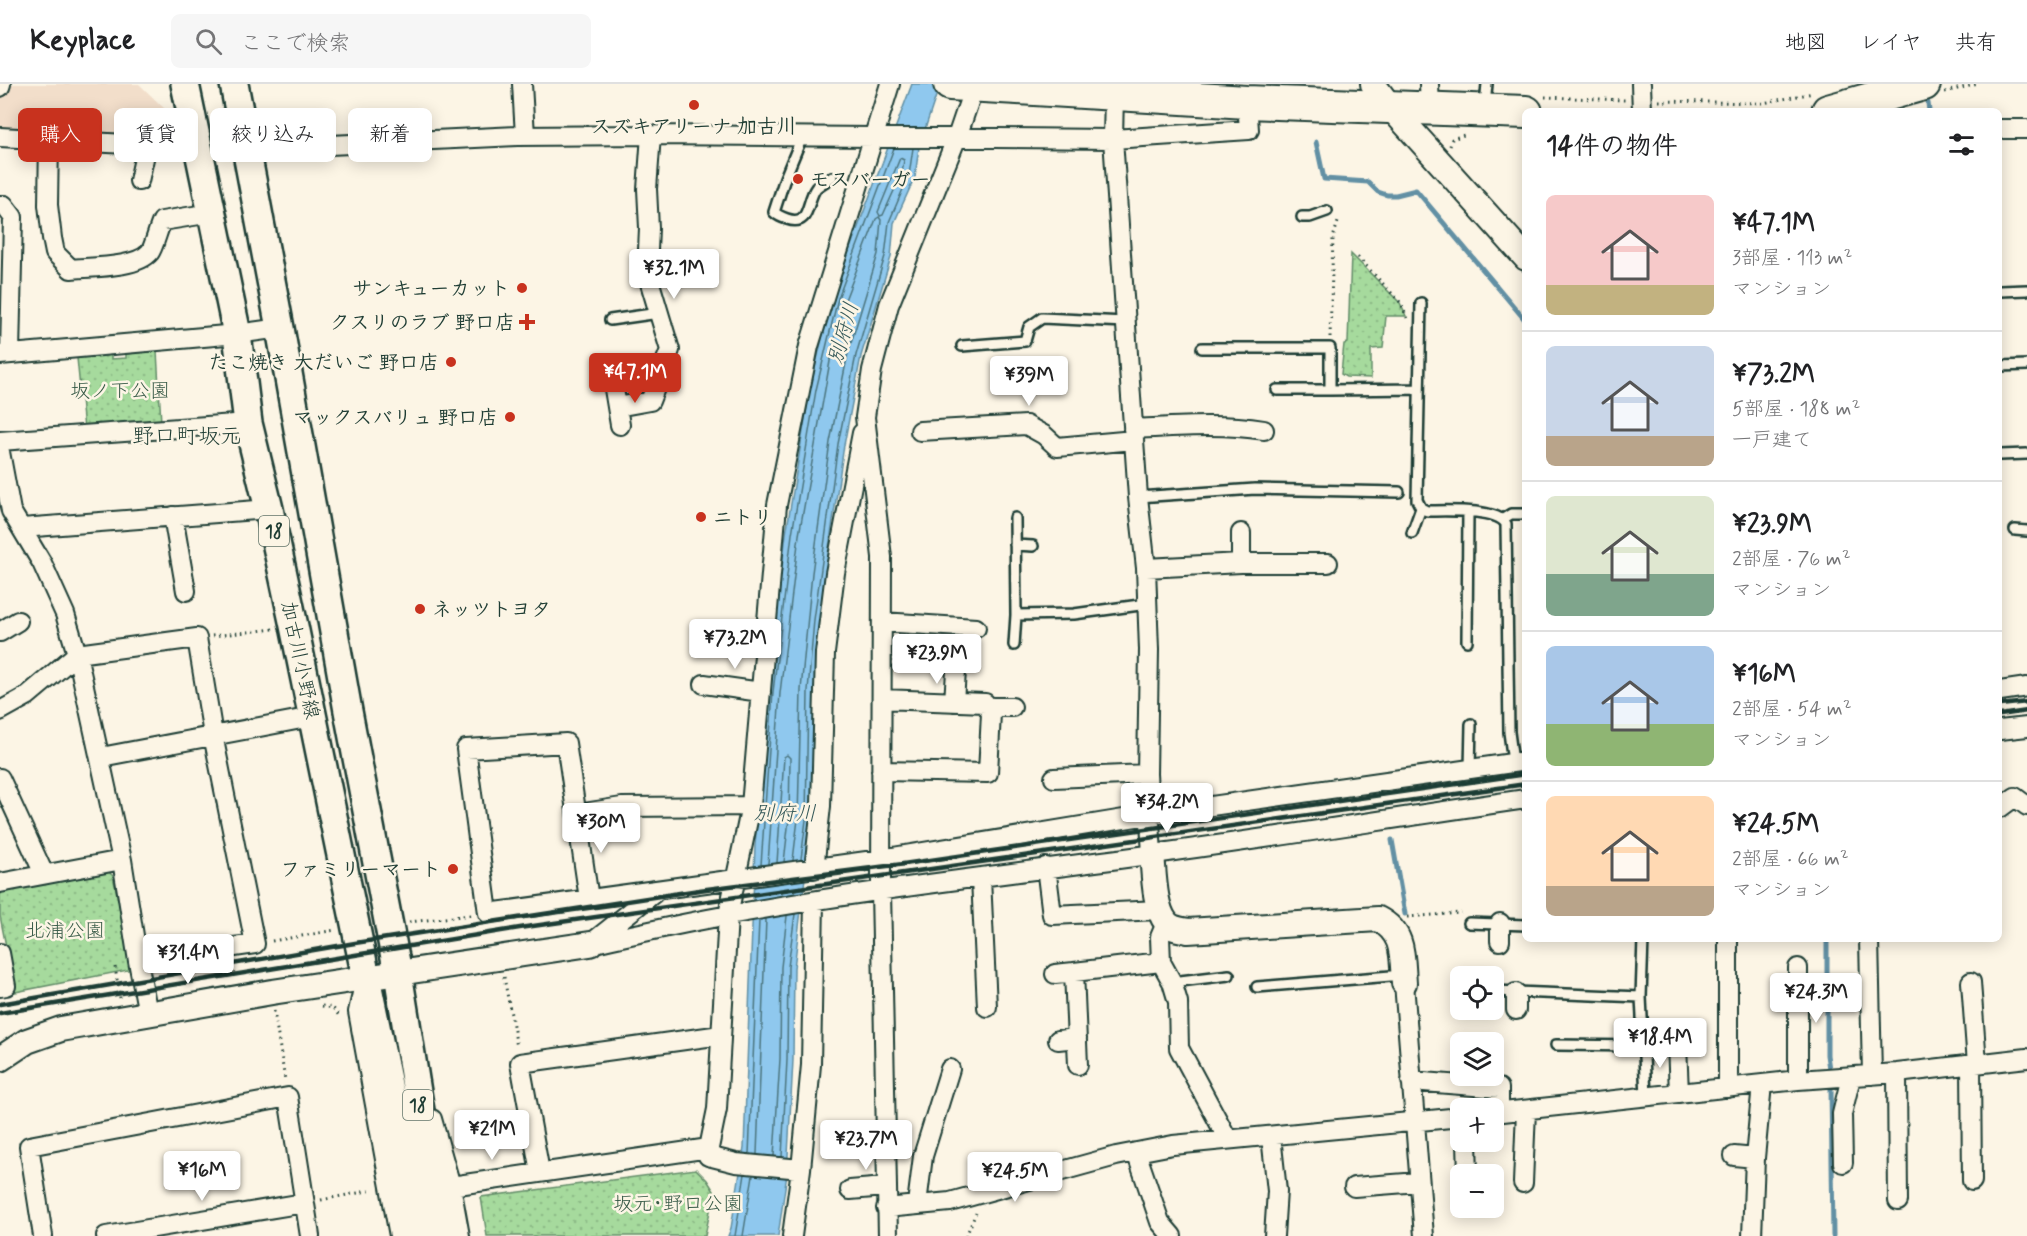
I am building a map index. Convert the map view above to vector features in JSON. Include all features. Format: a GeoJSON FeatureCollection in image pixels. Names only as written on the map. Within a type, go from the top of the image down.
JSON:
{"type":"FeatureCollection","features":[{"type":"Feature","properties":{"kind":"highway"},"geometry":{"type":"LineString","coordinates":[[1844,108],[1924,84]]}},
{"type":"Feature","properties":{"kind":"highway"},"geometry":{"type":"LineString","coordinates":[[966,85],[1077,88],[1114,94],[1246,98],[1429,96],[1481,109],[1522,112]]}},
{"type":"Feature","properties":{"kind":"main road","name":"加古川小野線"},"geometry":{"type":"LineString","coordinates":[[185,84],[190,108]]}},
{"type":"Feature","properties":{"kind":"main road","name":"加古川小野線"},"geometry":{"type":"LineString","coordinates":[[234,84],[238,108]]}},
{"type":"Feature","properties":{"kind":"main road","name":"加古川小野線"},"geometry":{"type":"LineString","coordinates":[[198,148],[237,334],[248,423],[294,626],[419,1236]]}},
{"type":"Feature","properties":{"kind":"main road","name":"加古川小野線"},"geometry":{"type":"LineString","coordinates":[[248,162],[398,973],[440,1236]]}},
{"type":"Feature","properties":{"kind":"street"},"geometry":{"type":"LineString","coordinates":[[522,84],[525,136]]}},
{"type":"Feature","properties":{"kind":"street"},"geometry":{"type":"LineString","coordinates":[[801,1168],[735,1163],[708,1155],[717,1109],[728,915],[742,878],[751,806],[777,505],[808,346],[877,136],[890,84]]}},
{"type":"Feature","properties":{"kind":"street"},"geometry":{"type":"LineString","coordinates":[[1641,84],[1642,108]]}},
{"type":"Feature","properties":{"kind":"street"},"geometry":{"type":"LineString","coordinates":[[814,869],[821,806],[825,653],[835,573],[872,370],[889,305],[951,137],[966,85]]}},
{"type":"Feature","properties":{"kind":"street"},"geometry":{"type":"LineString","coordinates":[[1114,94],[1113,138],[1125,322],[1138,496],[1146,567],[1149,650],[1148,815],[1163,917],[1160,937],[1161,962],[1172,982],[1179,1002],[1179,1048],[1225,1134],[1225,1139]]}},
{"type":"Feature","properties":{"kind":"street"},"geometry":{"type":"LineString","coordinates":[[1382,96],[1522,254]]}},
{"type":"Feature","properties":{"kind":"street"},"geometry":{"type":"LineString","coordinates":[[336,145],[525,136],[1113,138],[1249,130],[1246,98]]}},
{"type":"Feature","properties":{"kind":"street"},"geometry":{"type":"LineString","coordinates":[[2002,129],[2027,129]]}},
{"type":"Feature","properties":{"kind":"street"},"geometry":{"type":"LineString","coordinates":[[617,407],[650,401],[670,350],[647,273],[649,228],[646,189],[651,135]]}},
{"type":"Feature","properties":{"kind":"street"},"geometry":{"type":"LineString","coordinates":[[0,136],[18,137]]}},
{"type":"Feature","properties":{"kind":"street"},"geometry":{"type":"LineString","coordinates":[[49,162],[48,205],[55,254],[71,269],[111,266],[141,260],[151,251],[162,221],[212,213]]}},
{"type":"Feature","properties":{"kind":"street"},"geometry":{"type":"LineString","coordinates":[[140,181],[144,162]]}},
{"type":"Feature","properties":{"kind":"street"},"geometry":{"type":"LineString","coordinates":[[0,205],[4,205],[13,217],[5,354],[237,334],[280,328]]}},
{"type":"Feature","properties":{"kind":"street"},"geometry":{"type":"LineString","coordinates":[[865,417],[882,557],[881,891],[885,1188],[888,1236]]}},
{"type":"Feature","properties":{"kind":"street"},"geometry":{"type":"LineString","coordinates":[[0,441],[248,423]]}},
{"type":"Feature","properties":{"kind":"street"},"geometry":{"type":"LineString","coordinates":[[920,431],[1026,425],[1044,435],[1057,447],[1212,426],[1239,426],[1264,430]]}},
{"type":"Feature","properties":{"kind":"street"},"geometry":{"type":"LineString","coordinates":[[0,452],[5,510],[22,528],[42,563],[65,614],[77,654],[122,860],[148,1014]]}},
{"type":"Feature","properties":{"kind":"street"},"geometry":{"type":"LineString","coordinates":[[22,528],[269,509]]}},
{"type":"Feature","properties":{"kind":"street"},"geometry":{"type":"LineString","coordinates":[[172,516],[186,591]]}},
{"type":"Feature","properties":{"kind":"street"},"geometry":{"type":"LineString","coordinates":[[1241,533],[1241,563]]}},
{"type":"Feature","properties":{"kind":"street"},"geometry":{"type":"LineString","coordinates":[[1146,567],[1241,563],[1328,563]]}},
{"type":"Feature","properties":{"kind":"street"},"geometry":{"type":"LineString","coordinates":[[882,622],[976,628]]}},
{"type":"Feature","properties":{"kind":"street"},"geometry":{"type":"LineString","coordinates":[[0,711],[27,696],[77,654],[196,638],[255,944],[138,961]]}},
{"type":"Feature","properties":{"kind":"street"},"geometry":{"type":"LineString","coordinates":[[954,702],[956,671]]}},
{"type":"Feature","properties":{"kind":"street"},"geometry":{"type":"LineString","coordinates":[[704,684],[761,692]]}},
{"type":"Feature","properties":{"kind":"street"},"geometry":{"type":"LineString","coordinates":[[2002,691],[2027,687]]}},
{"type":"Feature","properties":{"kind":"street"},"geometry":{"type":"LineString","coordinates":[[881,771],[988,773],[991,713],[985,703],[882,699]]}},
{"type":"Feature","properties":{"kind":"street"},"geometry":{"type":"LineString","coordinates":[[988,707],[1012,707]]}},
{"type":"Feature","properties":{"kind":"street"},"geometry":{"type":"LineString","coordinates":[[101,757],[312,717]]}},
{"type":"Feature","properties":{"kind":"street"},"geometry":{"type":"LineString","coordinates":[[2002,730],[2027,727]]}},
{"type":"Feature","properties":{"kind":"street"},"geometry":{"type":"LineString","coordinates":[[589,899],[567,743],[466,749],[488,913],[814,869],[1148,815],[1519,762]]}},
{"type":"Feature","properties":{"kind":"street"},"geometry":{"type":"LineString","coordinates":[[1066,782],[1147,774]]}},
{"type":"Feature","properties":{"kind":"street"},"geometry":{"type":"LineString","coordinates":[[0,778],[44,874]]}},
{"type":"Feature","properties":{"kind":"street"},"geometry":{"type":"LineString","coordinates":[[2002,807],[2015,797],[2027,806]]}},
{"type":"Feature","properties":{"kind":"street"},"geometry":{"type":"LineString","coordinates":[[0,1059],[27,1041],[61,1029],[366,978],[590,944],[748,911],[1522,800]]}},
{"type":"Feature","properties":{"kind":"street"},"geometry":{"type":"LineString","coordinates":[[577,814],[622,807],[751,806]]}},
{"type":"Feature","properties":{"kind":"street"},"geometry":{"type":"LineString","coordinates":[[0,883],[122,860]]}},
{"type":"Feature","properties":{"kind":"street"},"geometry":{"type":"LineString","coordinates":[[1046,867],[1052,915],[1163,917],[1175,929],[1188,931],[1378,919],[1391,927],[1401,943],[1424,1236]]}},
{"type":"Feature","properties":{"kind":"street"},"geometry":{"type":"LineString","coordinates":[[981,878],[978,977],[987,1007]]}},
{"type":"Feature","properties":{"kind":"street"},"geometry":{"type":"LineString","coordinates":[[590,944],[659,889]]}},
{"type":"Feature","properties":{"kind":"street"},"geometry":{"type":"LineString","coordinates":[[792,1236],[811,1065],[814,901]]}},
{"type":"Feature","properties":{"kind":"street"},"geometry":{"type":"LineString","coordinates":[[1728,942],[1728,1088]]}},
{"type":"Feature","properties":{"kind":"street"},"geometry":{"type":"LineString","coordinates":[[1869,942],[1872,1075]]}},
{"type":"Feature","properties":{"kind":"street"},"geometry":{"type":"LineString","coordinates":[[0,952],[6,986],[0,987]]}},
{"type":"Feature","properties":{"kind":"street"},"geometry":{"type":"LineString","coordinates":[[1055,974],[1161,962]]}},
{"type":"Feature","properties":{"kind":"street"},"geometry":{"type":"LineString","coordinates":[[1798,968],[1798,1080]]}},
{"type":"Feature","properties":{"kind":"street"},"geometry":{"type":"LineString","coordinates":[[1074,972],[1078,1065]]}},
{"type":"Feature","properties":{"kind":"street"},"geometry":{"type":"LineString","coordinates":[[366,978],[358,1012],[399,1236]]}},
{"type":"Feature","properties":{"kind":"street"},"geometry":{"type":"LineString","coordinates":[[1971,982],[1974,1064],[1972,1181]]}},
{"type":"Feature","properties":{"kind":"street"},"geometry":{"type":"LineString","coordinates":[[405,1025],[451,1186],[460,1236]]}},
{"type":"Feature","properties":{"kind":"street"},"geometry":{"type":"LineString","coordinates":[[540,1172],[520,1063],[721,1035]]}},
{"type":"Feature","properties":{"kind":"street"},"geometry":{"type":"LineString","coordinates":[[1058,1040],[1077,1038]]}},
{"type":"Feature","properties":{"kind":"street"},"geometry":{"type":"LineString","coordinates":[[1677,1044],[1679,1093]]}},
{"type":"Feature","properties":{"kind":"street"},"geometry":{"type":"LineString","coordinates":[[1504,1112],[2027,1058]]}},
{"type":"Feature","properties":{"kind":"street"},"geometry":{"type":"LineString","coordinates":[[917,1204],[923,1156],[950,1069]]}},
{"type":"Feature","properties":{"kind":"street"},"geometry":{"type":"LineString","coordinates":[[1897,1073],[1898,1201]]}},
{"type":"Feature","properties":{"kind":"street"},"geometry":{"type":"LineString","coordinates":[[1843,1164],[1842,1114],[1851,1077]]}},
{"type":"Feature","properties":{"kind":"street"},"geometry":{"type":"LineString","coordinates":[[1411,1082],[1499,1088],[1498,1098]]}},
{"type":"Feature","properties":{"kind":"street"},"geometry":{"type":"LineString","coordinates":[[1752,1236],[1755,1158],[1762,1084]]}},
{"type":"Feature","properties":{"kind":"street"},"geometry":{"type":"LineString","coordinates":[[43,1236],[29,1146],[288,1097],[310,1236]]}},
{"type":"Feature","properties":{"kind":"street"},"geometry":{"type":"LineString","coordinates":[[1523,1183],[1526,1110]]}},
{"type":"Feature","properties":{"kind":"street"},"geometry":{"type":"LineString","coordinates":[[886,1208],[950,1202],[1136,1152],[1173,1145],[1450,1118]]}},
{"type":"Feature","properties":{"kind":"street"},"geometry":{"type":"LineString","coordinates":[[1271,1136],[1277,1191],[1274,1236]]}},
{"type":"Feature","properties":{"kind":"street"},"geometry":{"type":"LineString","coordinates":[[451,1186],[709,1148]]}},
{"type":"Feature","properties":{"kind":"street"},"geometry":{"type":"LineString","coordinates":[[1136,1152],[1160,1222],[1172,1236]]}},
{"type":"Feature","properties":{"kind":"street"},"geometry":{"type":"LineString","coordinates":[[1734,1156],[1755,1158]]}},
{"type":"Feature","properties":{"kind":"street"},"geometry":{"type":"LineString","coordinates":[[1354,1187],[1419,1182]]}},
{"type":"Feature","properties":{"kind":"street"},"geometry":{"type":"LineString","coordinates":[[850,1190],[885,1188]]}},
{"type":"Feature","properties":{"kind":"street"},"geometry":{"type":"LineString","coordinates":[[106,1236],[304,1203]]}},
{"type":"Feature","properties":{"kind":"lane"},"geometry":{"type":"LineString","coordinates":[[802,137],[785,178],[774,212],[776,215],[793,221],[804,217],[816,188],[832,177]]}},
{"type":"Feature","properties":{"kind":"lane"},"geometry":{"type":"LineString","coordinates":[[1302,217],[1310,217],[1327,211]]}},
{"type":"Feature","properties":{"kind":"lane"},"geometry":{"type":"LineString","coordinates":[[2002,291],[2027,290]]}},
{"type":"Feature","properties":{"kind":"lane"},"geometry":{"type":"LineString","coordinates":[[1412,533],[1420,508],[1417,500],[1421,303]]}},
{"type":"Feature","properties":{"kind":"lane"},"geometry":{"type":"LineString","coordinates":[[610,320],[659,313]]}},
{"type":"Feature","properties":{"kind":"lane"},"geometry":{"type":"LineString","coordinates":[[962,346],[1025,341],[1029,327],[1042,318],[1125,322]]}},
{"type":"Feature","properties":{"kind":"lane"},"geometry":{"type":"LineString","coordinates":[[1202,348],[1329,348],[1330,390]]}},
{"type":"Feature","properties":{"kind":"lane"},"geometry":{"type":"LineString","coordinates":[[2002,366],[2027,365]]}},
{"type":"Feature","properties":{"kind":"lane"},"geometry":{"type":"LineString","coordinates":[[1277,390],[1419,389]]}},
{"type":"Feature","properties":{"kind":"lane"},"geometry":{"type":"LineString","coordinates":[[2002,455],[2027,454]]}},
{"type":"Feature","properties":{"kind":"lane"},"geometry":{"type":"LineString","coordinates":[[1138,496],[1255,489],[1399,492]]}},
{"type":"Feature","properties":{"kind":"lane"},"geometry":{"type":"LineString","coordinates":[[1420,508],[1426,511],[1498,515],[1506,524],[1509,732],[1519,762]]}},
{"type":"Feature","properties":{"kind":"lane"},"geometry":{"type":"LineString","coordinates":[[1467,641],[1468,512]]}},
{"type":"Feature","properties":{"kind":"lane"},"geometry":{"type":"LineString","coordinates":[[1503,519],[1511,514],[1522,514]]}},
{"type":"Feature","properties":{"kind":"lane"},"geometry":{"type":"LineString","coordinates":[[1014,645],[1015,518]]}},
{"type":"Feature","properties":{"kind":"lane"},"geometry":{"type":"LineString","coordinates":[[2014,530],[2027,531]]}},
{"type":"Feature","properties":{"kind":"lane"},"geometry":{"type":"LineString","coordinates":[[1015,545],[1034,546]]}},
{"type":"Feature","properties":{"kind":"lane"},"geometry":{"type":"LineString","coordinates":[[1016,615],[1074,614],[1147,604]]}},
{"type":"Feature","properties":{"kind":"lane"},"geometry":{"type":"LineString","coordinates":[[1470,769],[1471,724]]}},
{"type":"Feature","properties":{"kind":"lane"},"geometry":{"type":"LineString","coordinates":[[1469,922],[1500,932],[1522,926]]}},
{"type":"Feature","properties":{"kind":"lane"},"geometry":{"type":"LineString","coordinates":[[1643,942],[1641,997],[1646,1096]]}},
{"type":"Feature","properties":{"kind":"lane"},"geometry":{"type":"LineString","coordinates":[[1172,982],[1229,975]]}},
{"type":"Feature","properties":{"kind":"lane"},"geometry":{"type":"LineString","coordinates":[[1257,987],[1404,979]]}},
{"type":"Feature","properties":{"kind":"lane"},"geometry":{"type":"LineString","coordinates":[[1504,995],[1516,1001],[1641,997]]}},
{"type":"Feature","properties":{"kind":"lane"},"geometry":{"type":"LineString","coordinates":[[1556,1045],[1643,1046]]}},
{"type":"Feature","properties":{"kind":"path"},"geometry":{"type":"LineString","coordinates":[[1449,152],[1452,139],[1460,135],[1481,109]]}},
{"type":"Feature","properties":{"kind":"path"},"geometry":{"type":"LineString","coordinates":[[1329,343],[1333,237],[1338,222]]}},
{"type":"Feature","properties":{"kind":"path"},"geometry":{"type":"LineString","coordinates":[[1358,257],[1401,303],[1407,315],[1407,327]]}},
{"type":"Feature","properties":{"kind":"path"},"geometry":{"type":"LineString","coordinates":[[196,638],[294,626]]}},
{"type":"Feature","properties":{"kind":"path"},"geometry":{"type":"LineString","coordinates":[[388,924],[488,913]]}},
{"type":"Feature","properties":{"kind":"path"},"geometry":{"type":"LineString","coordinates":[[1391,927],[1395,918],[1464,913]]}},
{"type":"Feature","properties":{"kind":"path"},"geometry":{"type":"LineString","coordinates":[[255,944],[356,927]]}},
{"type":"Feature","properties":{"kind":"path"},"geometry":{"type":"LineString","coordinates":[[500,958],[520,1063]]}},
{"type":"Feature","properties":{"kind":"path"},"geometry":{"type":"LineString","coordinates":[[115,967],[123,1018]]}},
{"type":"Feature","properties":{"kind":"path"},"geometry":{"type":"LineString","coordinates":[[312,1005],[333,1008],[345,1023]]}},
{"type":"Feature","properties":{"kind":"path"},"geometry":{"type":"LineString","coordinates":[[263,1012],[284,1009]]}},
{"type":"Feature","properties":{"kind":"path"},"geometry":{"type":"LineString","coordinates":[[274,1011],[288,1097]]}},
{"type":"Feature","properties":{"kind":"path"},"geometry":{"type":"LineString","coordinates":[[304,1203],[375,1189]]}},
{"type":"Feature","properties":{"kind":"shaded area"},"geometry":{"type":"Polygon","coordinates":[[[6,84],[139,84],[164,108],[114,108],[114,136],[102,135],[102,108],[18,108],[18,129],[0,128],[0,99],[6,84]]]}},
{"type":"Feature","properties":{"kind":"green space"},"geometry":{"type":"Polygon","coordinates":[[[1351,254],[1400,303],[1406,316],[1386,316],[1383,348],[1371,349],[1371,378],[1346,377],[1341,374],[1344,344],[1348,343],[1351,254]]]}},
{"type":"Feature","properties":{"kind":"green space","name":"坂ノ下公園"},"geometry":{"type":"Polygon","coordinates":[[[157,351],[161,423],[128,426],[127,422],[114,423],[113,427],[84,429],[77,358],[111,355],[111,359],[126,358],[126,354],[157,351]]]}},
{"type":"Feature","properties":{"kind":"green space","name":"北浦公園"},"geometry":{"type":"Polygon","coordinates":[[[106,869],[113,876],[133,969],[15,992],[0,916],[0,895],[5,889],[106,869]]]}},
{"type":"Feature","properties":{"kind":"green space","name":"坂元･野口公園"},"geometry":{"type":"Polygon","coordinates":[[[696,1169],[714,1191],[705,1236],[487,1236],[481,1197],[696,1169]]]}},
{"type":"Feature","properties":{"kind":"water","name":"別府川"},"geometry":{"type":"Polygon","coordinates":[[[912,84],[940,84],[919,147],[915,177],[894,223],[891,257],[861,356],[844,445],[825,575],[814,691],[812,820],[794,968],[793,1060],[787,1174],[778,1236],[728,1236],[744,1148],[755,846],[767,691],[786,534],[810,389],[832,296],[912,84]]]}},
{"type":"Feature","properties":{"kind":"waterway"},"geometry":{"type":"LineString","coordinates":[[1928,103],[1929,108]]}},
{"type":"Feature","properties":{"kind":"waterway"},"geometry":{"type":"LineString","coordinates":[[1316,142],[1324,179],[1368,182],[1378,192],[1387,195],[1416,190],[1522,316]]}},
{"type":"Feature","properties":{"kind":"waterway"},"geometry":{"type":"LineString","coordinates":[[1392,840],[1405,914]]}},
{"type":"Feature","properties":{"kind":"waterway"},"geometry":{"type":"LineString","coordinates":[[1827,942],[1829,1069]]}},
{"type":"Feature","properties":{"kind":"waterway"},"geometry":{"type":"LineString","coordinates":[[1831,1087],[1833,1236]]}},
{"type":"Feature","properties":{"kind":"railway"},"geometry":{"type":"LineString","coordinates":[[2002,705],[2027,702]]}},
{"type":"Feature","properties":{"kind":"railway"},"geometry":{"type":"LineString","coordinates":[[2002,715],[2027,711]]}},
{"type":"Feature","properties":{"kind":"railway"},"geometry":{"type":"LineString","coordinates":[[0,1004],[355,943],[699,890],[903,864],[1522,775]]}},
{"type":"Feature","properties":{"kind":"railway"},"geometry":{"type":"LineString","coordinates":[[0,1013],[526,927],[1522,785]]}},
{"type":"Feature","properties":{"kind":"place","name":"スズキアリーナ 加古川"},"geometry":{"type":"Point","coordinates":[694,105]}},
{"type":"Feature","properties":{"kind":"place","name":"モスバーガー"},"geometry":{"type":"Point","coordinates":[798,179]}},
{"type":"Feature","properties":{"kind":"place","name":"サンキューカット"},"geometry":{"type":"Point","coordinates":[522,288]}},
{"type":"Feature","properties":{"kind":"place","name":"クスリのラブ 野口店"},"geometry":{"type":"Point","coordinates":[527,322]}},
{"type":"Feature","properties":{"kind":"place","name":"たこ焼き 大だいご 野口店"},"geometry":{"type":"Point","coordinates":[451,362]}},
{"type":"Feature","properties":{"kind":"place","name":"マックスバリュ 野口店"},"geometry":{"type":"Point","coordinates":[510,417]}},
{"type":"Feature","properties":{"kind":"place","name":"ニトリ"},"geometry":{"type":"Point","coordinates":[701,517]}},
{"type":"Feature","properties":{"kind":"place","name":"ネッツトヨタ"},"geometry":{"type":"Point","coordinates":[420,609]}},
{"type":"Feature","properties":{"kind":"place","name":"ファミリーマート"},"geometry":{"type":"Point","coordinates":[453,869]}},
{"type":"Feature","properties":{"kind":"district","name":"野口町坂元"},"geometry":{"type":"Point","coordinates":[187,435]}}]}
